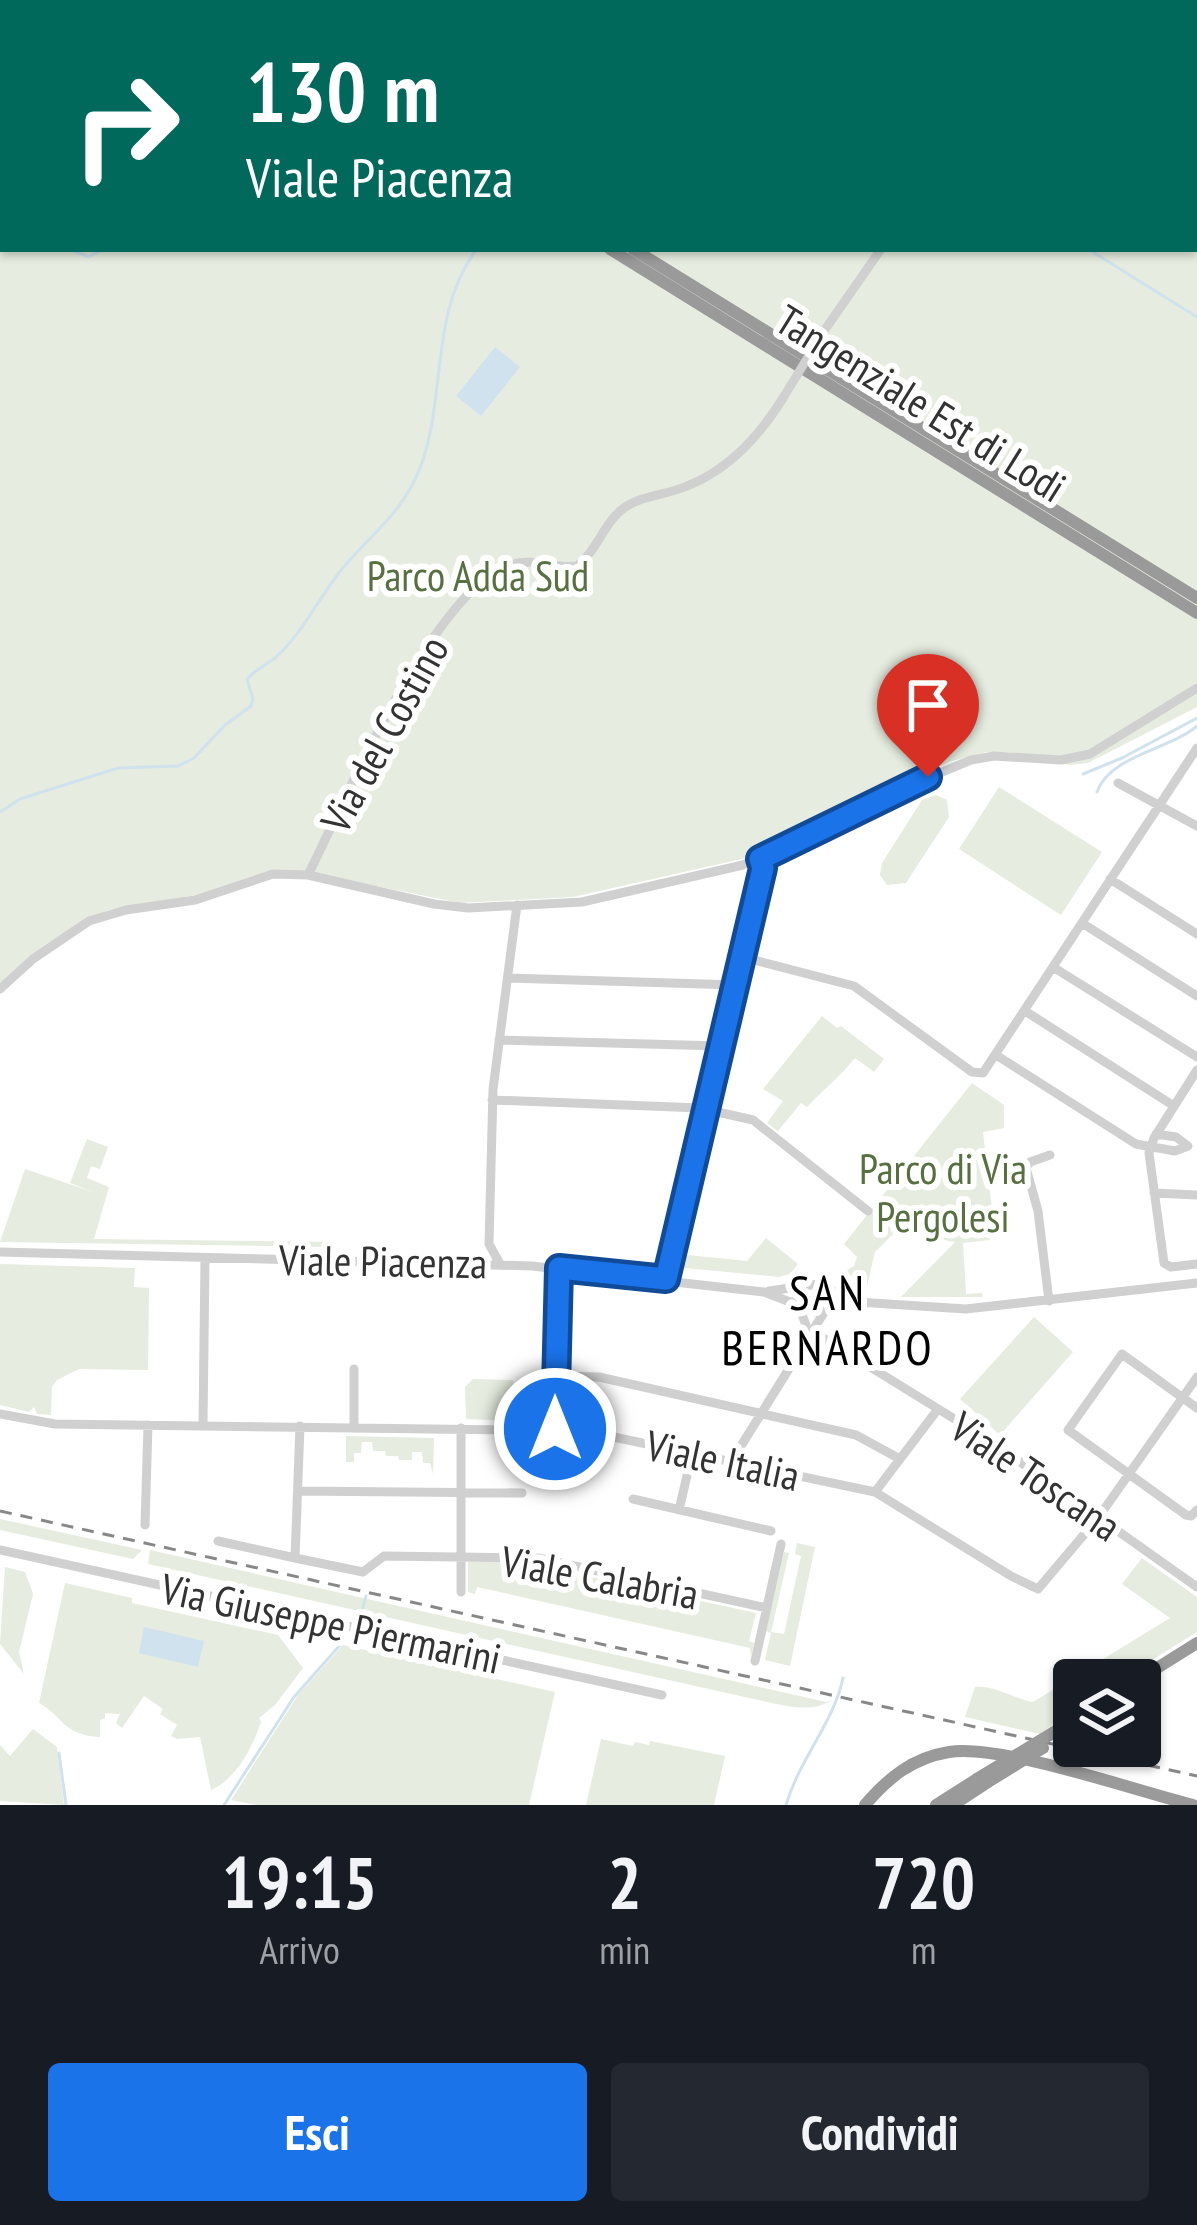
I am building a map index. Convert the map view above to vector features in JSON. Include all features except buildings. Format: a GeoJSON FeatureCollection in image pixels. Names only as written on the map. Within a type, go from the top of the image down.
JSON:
{"type":"FeatureCollection","features":[{"type":"Feature","properties":{"kind":"highway","name":"Tangenziale Est di Lodi"},"geometry":{"type":"LineString","coordinates":[[616,252],[687,290],[1197,598]]}},
{"type":"Feature","properties":{"kind":"highway","name":"Tangenziale Est di Lodi"},"geometry":{"type":"LineString","coordinates":[[636,252],[687,290],[1197,613]]}},
{"type":"Feature","properties":{"kind":"highway"},"geometry":{"type":"LineString","coordinates":[[1161,1668],[1197,1643]]}},
{"type":"Feature","properties":{"kind":"highway"},"geometry":{"type":"LineString","coordinates":[[1161,1672],[1197,1653]]}},
{"type":"Feature","properties":{"kind":"highway"},"geometry":{"type":"LineString","coordinates":[[953,1805],[1053,1734]]}},
{"type":"Feature","properties":{"kind":"highway"},"geometry":{"type":"LineString","coordinates":[[936,1805],[1053,1741]]}},
{"type":"Feature","properties":{"kind":"highway"},"geometry":{"type":"LineString","coordinates":[[865,1805],[906,1766],[954,1750],[999,1755],[1192,1805]]}},
{"type":"Feature","properties":{"kind":"street","name":"Via del Costino"},"geometry":{"type":"LineString","coordinates":[[308,875],[422,656],[469,594],[514,563],[577,566],[594,551],[618,512],[640,499],[690,485],[751,442],[879,252]]}},
{"type":"Feature","properties":{"kind":"street"},"geometry":{"type":"LineString","coordinates":[[0,989],[33,959],[97,918],[195,900],[256,878],[308,875],[446,906],[517,905],[582,902],[760,859],[894,792],[971,760],[994,756],[1061,760],[1090,754],[1197,688]]}},
{"type":"Feature","properties":{"kind":"street"},"geometry":{"type":"LineString","coordinates":[[742,957],[854,986],[980,1074],[997,1055],[1197,748]]}},
{"type":"Feature","properties":{"kind":"street"},"geometry":{"type":"LineString","coordinates":[[1118,783],[1197,826]]}},
{"type":"Feature","properties":{"kind":"street"},"geometry":{"type":"LineString","coordinates":[[666,1279],[763,868],[760,859]]}},
{"type":"Feature","properties":{"kind":"street"},"geometry":{"type":"LineString","coordinates":[[1110,879],[1197,934]]}},
{"type":"Feature","properties":{"kind":"street"},"geometry":{"type":"LineString","coordinates":[[500,1264],[488,1244],[493,1100],[517,905]]}},
{"type":"Feature","properties":{"kind":"street"},"geometry":{"type":"LineString","coordinates":[[1082,923],[1197,996]]}},
{"type":"Feature","properties":{"kind":"street"},"geometry":{"type":"LineString","coordinates":[[1054,967],[1197,1057]]}},
{"type":"Feature","properties":{"kind":"street"},"geometry":{"type":"LineString","coordinates":[[508,978],[736,985]]}},
{"type":"Feature","properties":{"kind":"street"},"geometry":{"type":"LineString","coordinates":[[1025,1011],[1174,1106]]}},
{"type":"Feature","properties":{"kind":"street"},"geometry":{"type":"LineString","coordinates":[[499,1040],[722,1046]]}},
{"type":"Feature","properties":{"kind":"street"},"geometry":{"type":"LineString","coordinates":[[997,1055],[1136,1144],[1175,1151],[1188,1146],[1176,1137],[1156,1134]]}},
{"type":"Feature","properties":{"kind":"street"},"geometry":{"type":"LineString","coordinates":[[1197,1070],[1150,1148],[1166,1265],[1197,1264]]}},
{"type":"Feature","properties":{"kind":"street"},"geometry":{"type":"LineString","coordinates":[[493,1100],[706,1108],[753,1120],[868,1211]]}},
{"type":"Feature","properties":{"kind":"street"},"geometry":{"type":"LineString","coordinates":[[1049,1301],[1038,1211],[1026,1165],[1050,1155]]}},
{"type":"Feature","properties":{"kind":"street"},"geometry":{"type":"LineString","coordinates":[[1154,1193],[1197,1195]]}},
{"type":"Feature","properties":{"kind":"street"},"geometry":{"type":"LineString","coordinates":[[473,1262],[488,1244]]}},
{"type":"Feature","properties":{"kind":"street","name":"Viale Piacenza"},"geometry":{"type":"LineString","coordinates":[[0,1252],[559,1268],[764,1292],[824,1310]]}},
{"type":"Feature","properties":{"kind":"street"},"geometry":{"type":"LineString","coordinates":[[203,1425],[205,1258]]}},
{"type":"Feature","properties":{"kind":"street"},"geometry":{"type":"LineString","coordinates":[[555,1429],[559,1268]]}},
{"type":"Feature","properties":{"kind":"street"},"geometry":{"type":"LineString","coordinates":[[824,1310],[857,1302],[966,1309],[1197,1283]]}},
{"type":"Feature","properties":{"kind":"street"},"geometry":{"type":"LineString","coordinates":[[799,1285],[799,1306],[812,1331]]}},
{"type":"Feature","properties":{"kind":"street"},"geometry":{"type":"LineString","coordinates":[[826,1286],[857,1302]]}},
{"type":"Feature","properties":{"kind":"street"},"geometry":{"type":"LineString","coordinates":[[731,1462],[831,1298],[826,1286]]}},
{"type":"Feature","properties":{"kind":"street","name":"Viale Piacenza"},"geometry":{"type":"LineString","coordinates":[[764,1292],[826,1286]]}},
{"type":"Feature","properties":{"kind":"street","name":"Viale Toscana"},"geometry":{"type":"LineString","coordinates":[[812,1331],[995,1444],[1197,1587]]}},
{"type":"Feature","properties":{"kind":"street"},"geometry":{"type":"LineString","coordinates":[[1193,1513],[1129,1475],[1068,1430],[1120,1355],[1197,1408]]}},
{"type":"Feature","properties":{"kind":"street"},"geometry":{"type":"LineString","coordinates":[[354,1369],[354,1427]]}},
{"type":"Feature","properties":{"kind":"street"},"geometry":{"type":"LineString","coordinates":[[555,1376],[599,1378],[860,1436],[900,1459]]}},
{"type":"Feature","properties":{"kind":"street"},"geometry":{"type":"LineString","coordinates":[[1098,1518],[1197,1377]]}},
{"type":"Feature","properties":{"kind":"street"},"geometry":{"type":"LineString","coordinates":[[875,1492],[938,1409]]}},
{"type":"Feature","properties":{"kind":"street","name":"Viale Italia"},"geometry":{"type":"LineString","coordinates":[[0,1414],[55,1424],[555,1429],[875,1492],[1035,1589],[1046,1584],[1098,1518]]}},
{"type":"Feature","properties":{"kind":"street"},"geometry":{"type":"LineString","coordinates":[[145,1526],[148,1425]]}},
{"type":"Feature","properties":{"kind":"street"},"geometry":{"type":"LineString","coordinates":[[296,1558],[300,1426]]}},
{"type":"Feature","properties":{"kind":"street"},"geometry":{"type":"LineString","coordinates":[[461,1428],[461,1592]]}},
{"type":"Feature","properties":{"kind":"street"},"geometry":{"type":"LineString","coordinates":[[679,1510],[692,1454]]}},
{"type":"Feature","properties":{"kind":"street"},"geometry":{"type":"LineString","coordinates":[[298,1491],[522,1492]]}},
{"type":"Feature","properties":{"kind":"street"},"geometry":{"type":"LineString","coordinates":[[633,1499],[771,1531]]}},
{"type":"Feature","properties":{"kind":"street","name":"Viale Calabria"},"geometry":{"type":"LineString","coordinates":[[218,1541],[362,1572],[385,1556],[538,1558],[766,1608]]}},
{"type":"Feature","properties":{"kind":"street"},"geometry":{"type":"LineString","coordinates":[[754,1661],[781,1544]]}},
{"type":"Feature","properties":{"kind":"street","name":"Via Giuseppe Piermarini"},"geometry":{"type":"LineString","coordinates":[[0,1550],[662,1696]]}},
{"type":"Feature","properties":{"kind":"green space","name":"Parco Adda Sud"},"geometry":{"type":"Polygon","coordinates":[[[0,252],[1197,252],[1197,707],[1088,763],[1070,765],[986,752],[949,762],[746,858],[573,897],[460,903],[317,874],[268,871],[196,895],[109,910],[75,927],[0,983],[0,252]]]}},
{"type":"Feature","properties":{"kind":"green space"},"geometry":{"type":"Polygon","coordinates":[[[999,787],[1102,852],[1061,915],[959,849],[999,787]]]}},
{"type":"Feature","properties":{"kind":"green space"},"geometry":{"type":"Polygon","coordinates":[[[936,795],[947,800],[949,817],[906,883],[887,885],[880,875],[882,863],[922,800],[936,795]]]}},
{"type":"Feature","properties":{"kind":"green space"},"geometry":{"type":"Polygon","coordinates":[[[822,1016],[884,1059],[874,1072],[855,1058],[807,1107],[801,1103],[778,1131],[767,1123],[783,1101],[763,1089],[822,1016]]]}},
{"type":"Feature","properties":{"kind":"green space","name":"Parco di Via Pergolesi"},"geometry":{"type":"Polygon","coordinates":[[[972,1083],[1004,1105],[1004,1128],[983,1132],[993,1218],[1001,1232],[989,1240],[963,1243],[966,1294],[982,1293],[983,1297],[901,1297],[955,1242],[896,1231],[875,1252],[867,1286],[841,1274],[854,1266],[857,1257],[844,1244],[972,1083]]]}},
{"type":"Feature","properties":{"kind":"green space"},"geometry":{"type":"Polygon","coordinates":[[[87,1139],[108,1147],[100,1169],[91,1166],[87,1178],[109,1187],[94,1239],[335,1242],[335,1247],[0,1242],[25,1169],[96,1193],[70,1183],[87,1139]]]}},
{"type":"Feature","properties":{"kind":"green space"},"geometry":{"type":"Polygon","coordinates":[[[766,1238],[798,1264],[790,1274],[779,1277],[675,1267],[678,1254],[747,1261],[766,1238]]]}},
{"type":"Feature","properties":{"kind":"green space"},"geometry":{"type":"Polygon","coordinates":[[[0,1264],[135,1268],[134,1287],[149,1288],[148,1370],[79,1369],[52,1387],[51,1415],[37,1414],[34,1407],[29,1412],[0,1405],[0,1264]]]}},
{"type":"Feature","properties":{"kind":"green space"},"geometry":{"type":"Polygon","coordinates":[[[1034,1317],[1073,1352],[1000,1435],[960,1399],[1034,1317]]]}},
{"type":"Feature","properties":{"kind":"green space"},"geometry":{"type":"Polygon","coordinates":[[[473,1379],[513,1380],[513,1421],[466,1419],[465,1387],[473,1379]]]}},
{"type":"Feature","properties":{"kind":"green space"},"geometry":{"type":"Polygon","coordinates":[[[346,1436],[434,1438],[433,1474],[430,1463],[423,1463],[422,1452],[412,1452],[412,1460],[399,1460],[386,1456],[385,1451],[373,1451],[372,1442],[362,1442],[354,1462],[346,1462],[346,1436]]]}},
{"type":"Feature","properties":{"kind":"green space"},"geometry":{"type":"Polygon","coordinates":[[[0,1519],[142,1550],[133,1559],[0,1530],[0,1519]]]}},
{"type":"Feature","properties":{"kind":"green space"},"geometry":{"type":"Polygon","coordinates":[[[797,1543],[815,1547],[790,1666],[765,1660],[771,1633],[766,1631],[784,1552],[789,1553],[771,1632],[784,1634],[801,1556],[795,1554],[797,1543]]]}},
{"type":"Feature","properties":{"kind":"green space"},"geometry":{"type":"Polygon","coordinates":[[[150,1550],[832,1700],[823,1704],[804,1708],[754,1699],[148,1564],[150,1550]]]}},
{"type":"Feature","properties":{"kind":"green space"},"geometry":{"type":"Polygon","coordinates":[[[1142,1558],[1197,1597],[1197,1632],[1154,1659],[1103,1659],[1170,1618],[1122,1584],[1142,1558]]]}},
{"type":"Feature","properties":{"kind":"green space"},"geometry":{"type":"Polygon","coordinates":[[[468,1562],[523,1562],[756,1613],[749,1641],[754,1643],[751,1657],[750,1648],[477,1587],[475,1594],[468,1592],[468,1562]]]}},
{"type":"Feature","properties":{"kind":"green space"},"geometry":{"type":"Polygon","coordinates":[[[5,1567],[25,1572],[33,1594],[19,1652],[24,1674],[0,1644],[5,1567]]]}},
{"type":"Feature","properties":{"kind":"green space"},"geometry":{"type":"Polygon","coordinates":[[[65,1583],[278,1635],[303,1668],[259,1718],[248,1752],[220,1785],[211,1790],[200,1737],[171,1736],[177,1725],[144,1696],[122,1728],[116,1723],[120,1714],[105,1713],[100,1737],[71,1729],[39,1703],[65,1583]]]}},
{"type":"Feature","properties":{"kind":"green space"},"geometry":{"type":"Polygon","coordinates":[[[343,1645],[555,1692],[529,1805],[256,1805],[231,1800],[298,1695],[343,1645]]]}},
{"type":"Feature","properties":{"kind":"green space"},"geometry":{"type":"Polygon","coordinates":[[[975,1687],[1033,1702],[1053,1690],[1053,1724],[1040,1734],[965,1717],[975,1687]]]}},
{"type":"Feature","properties":{"kind":"green space"},"geometry":{"type":"Polygon","coordinates":[[[33,1729],[57,1747],[64,1805],[0,1801],[0,1745],[10,1756],[33,1729]]]}},
{"type":"Feature","properties":{"kind":"green space"},"geometry":{"type":"Polygon","coordinates":[[[601,1739],[633,1746],[650,1741],[725,1756],[714,1805],[586,1805],[601,1739]]]}},
{"type":"Feature","properties":{"kind":"water"},"geometry":{"type":"Polygon","coordinates":[[[495,347],[520,367],[481,416],[456,396],[495,347]]]}},
{"type":"Feature","properties":{"kind":"water"},"geometry":{"type":"Polygon","coordinates":[[[144,1627],[204,1641],[198,1667],[139,1653],[144,1627]]]}},
{"type":"Feature","properties":{"kind":"waterway"},"geometry":{"type":"LineString","coordinates":[[76,252],[89,257],[98,252]]}},
{"type":"Feature","properties":{"kind":"waterway"},"geometry":{"type":"LineString","coordinates":[[0,812],[20,799],[118,768],[178,766],[194,758],[251,706],[247,679],[286,647],[342,569],[413,484],[434,413],[452,300],[475,252]]}},
{"type":"Feature","properties":{"kind":"waterway"},"geometry":{"type":"LineString","coordinates":[[1093,252],[1197,317]]}},
{"type":"Feature","properties":{"kind":"waterway"},"geometry":{"type":"LineString","coordinates":[[1083,774],[1197,718]]}},
{"type":"Feature","properties":{"kind":"waterway"},"geometry":{"type":"LineString","coordinates":[[1097,792],[1114,770],[1197,726]]}},
{"type":"Feature","properties":{"kind":"waterway"},"geometry":{"type":"LineString","coordinates":[[362,1611],[366,1596]]}},
{"type":"Feature","properties":{"kind":"waterway"},"geometry":{"type":"LineString","coordinates":[[224,1805],[294,1697],[341,1644]]}},
{"type":"Feature","properties":{"kind":"waterway"},"geometry":{"type":"LineString","coordinates":[[786,1805],[843,1678]]}},
{"type":"Feature","properties":{"kind":"waterway"},"geometry":{"type":"LineString","coordinates":[[59,1753],[66,1805]]}},
{"type":"Feature","properties":{"kind":"railway"},"geometry":{"type":"LineString","coordinates":[[0,1511],[1197,1776]]}},
{"type":"Feature","properties":{"kind":"district","name":"SAN BERNARDO"},"geometry":{"type":"Point","coordinates":[828,1320]}},
{"type":"Feature","properties":{"kind":"route"},"geometry":{"type":"LineString","coordinates":[[555,1429],[559,1268],[666,1279],[763,868],[760,859],[928,777]]}}]}
